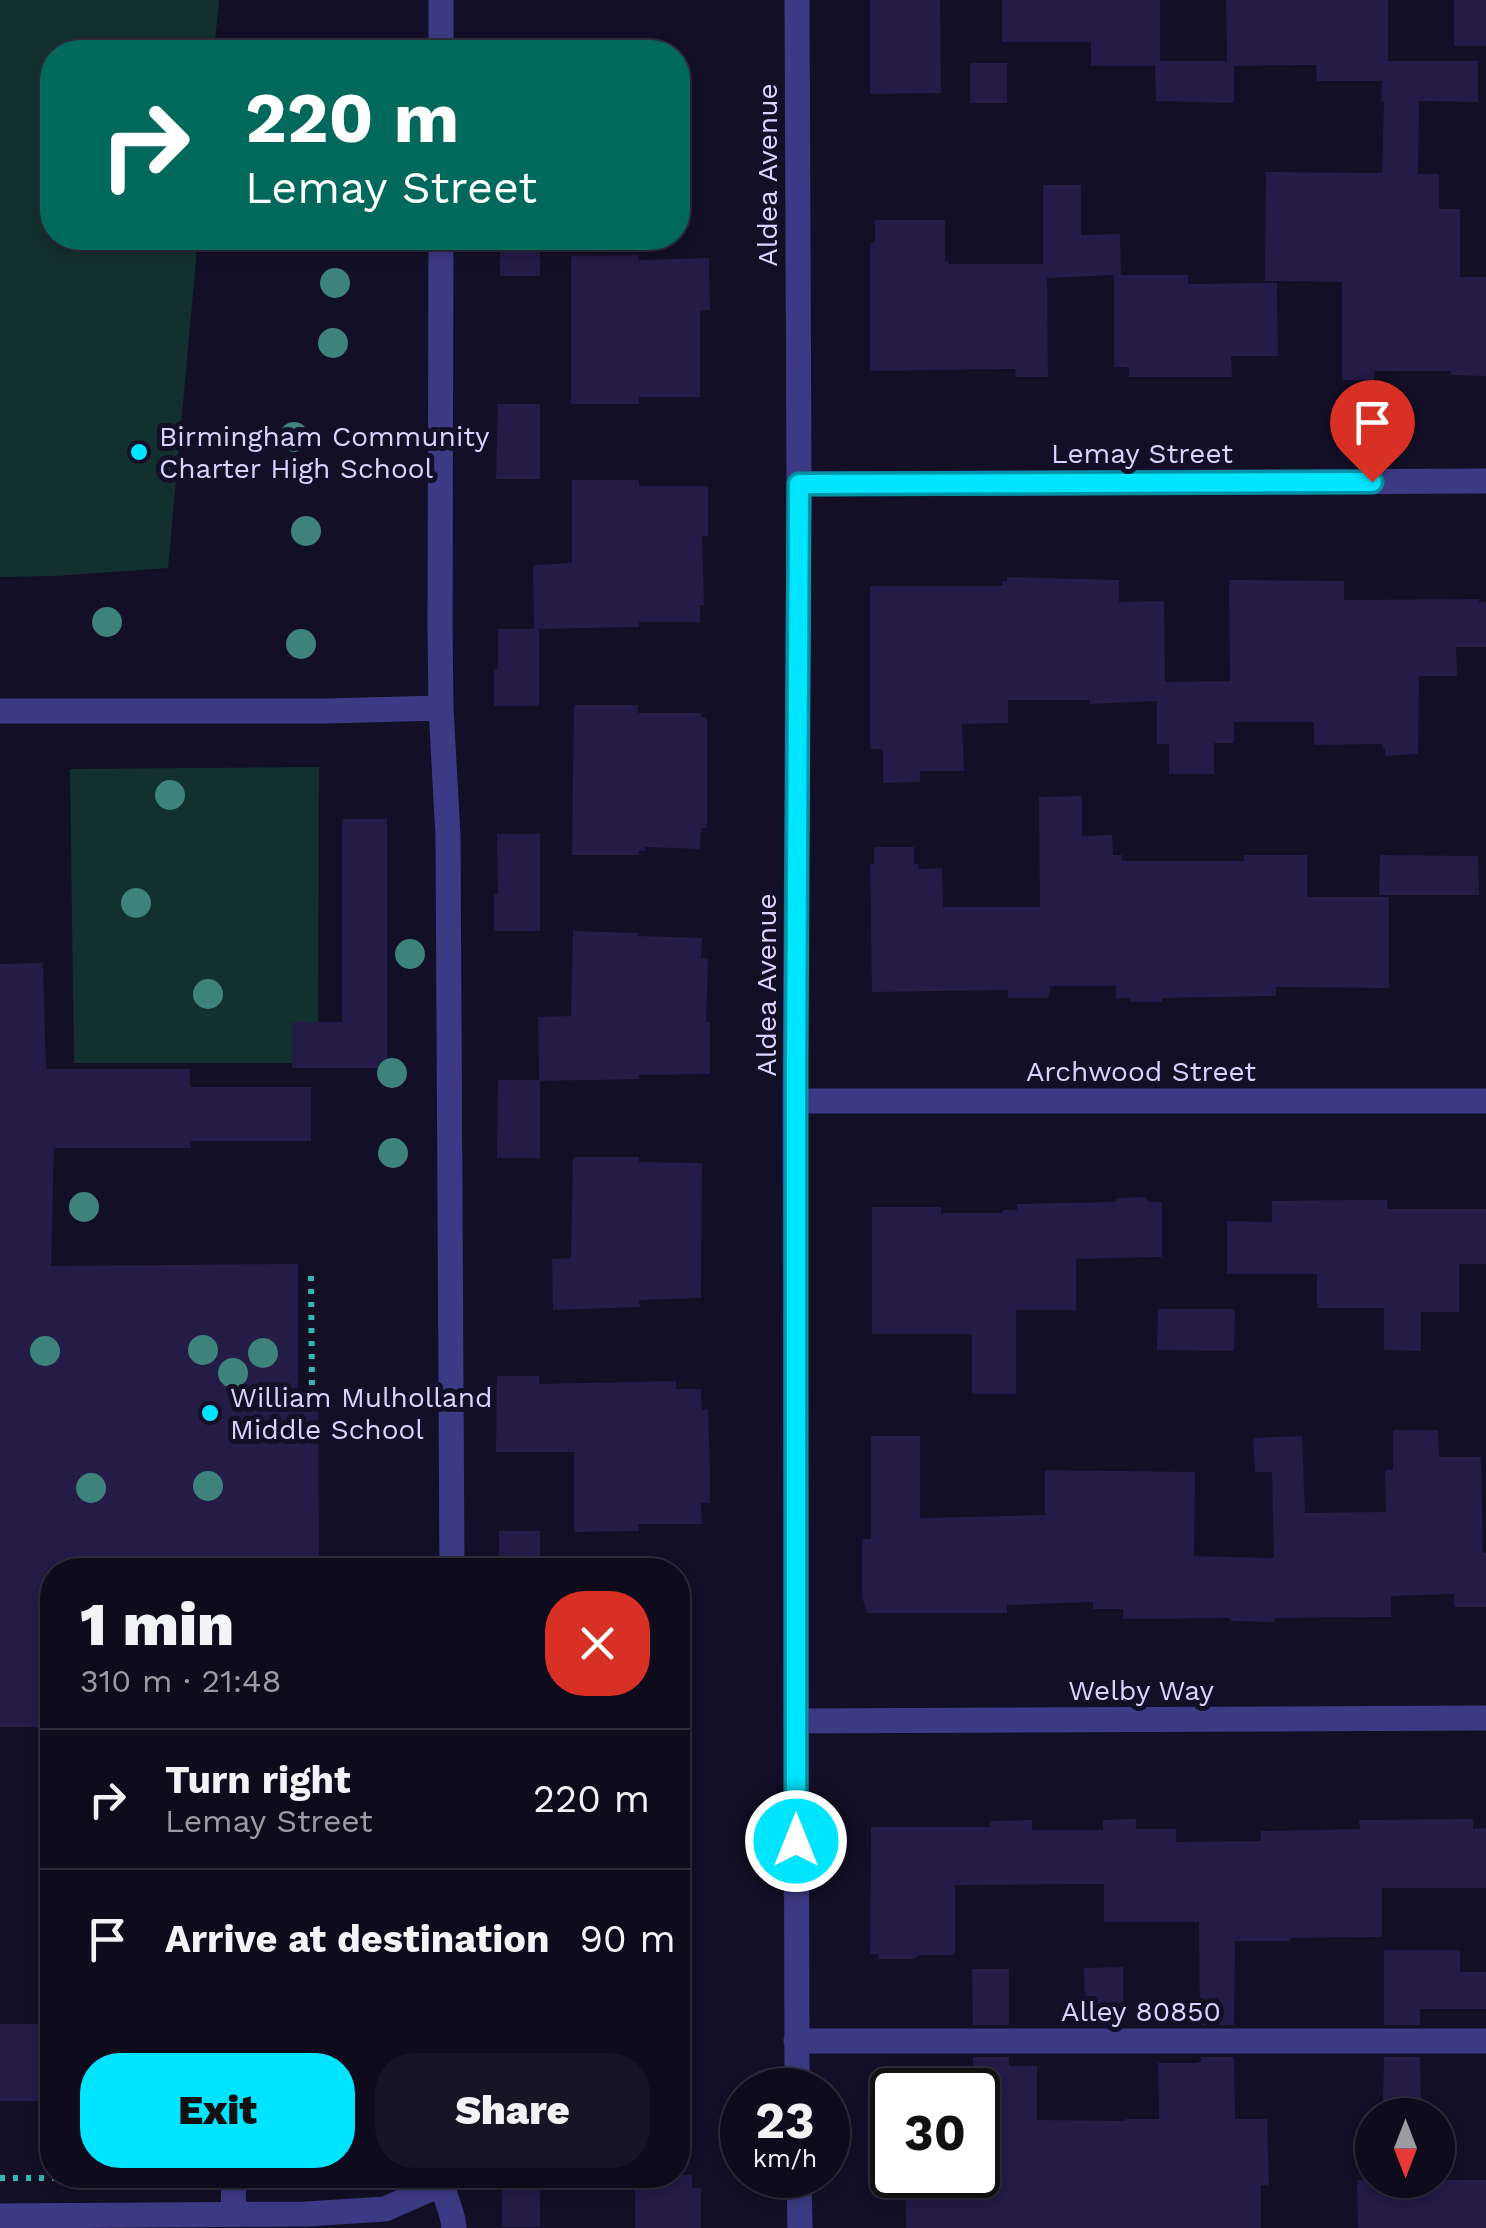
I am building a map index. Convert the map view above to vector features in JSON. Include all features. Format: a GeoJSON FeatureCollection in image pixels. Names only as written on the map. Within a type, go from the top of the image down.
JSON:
{"type":"FeatureCollection","features":[{"type":"Feature","properties":{"kind":"street"},"geometry":{"type":"LineString","coordinates":[[441,0],[441,40]]}},
{"type":"Feature","properties":{"kind":"street","name":"Aldea Avenue"},"geometry":{"type":"LineString","coordinates":[[797,0],[797,2068]]}},
{"type":"Feature","properties":{"kind":"street"},"geometry":{"type":"LineString","coordinates":[[441,250],[441,708],[448,836],[452,1558]]}},
{"type":"Feature","properties":{"kind":"street","name":"Lemay Street"},"geometry":{"type":"LineString","coordinates":[[799,484],[1486,481]]}},
{"type":"Feature","properties":{"kind":"street"},"geometry":{"type":"LineString","coordinates":[[0,710],[441,708]]}},
{"type":"Feature","properties":{"kind":"street","name":"Archwood Street"},"geometry":{"type":"LineString","coordinates":[[796,1101],[1486,1100]]}},
{"type":"Feature","properties":{"kind":"street","name":"Welby Way"},"geometry":{"type":"LineString","coordinates":[[796,1721],[1486,1718]]}},
{"type":"Feature","properties":{"kind":"street","name":"Alley 80850"},"geometry":{"type":"LineString","coordinates":[[796,2041],[1486,2041]]}},
{"type":"Feature","properties":{"kind":"street"},"geometry":{"type":"LineString","coordinates":[[233,2214],[234,2188]]}},
{"type":"Feature","properties":{"kind":"street"},"geometry":{"type":"LineString","coordinates":[[0,2216],[306,2214],[385,2218],[429,2188]]}},
{"type":"Feature","properties":{"kind":"street"},"geometry":{"type":"LineString","coordinates":[[445,2188],[454,2228]]}},
{"type":"Feature","properties":{"kind":"street"},"geometry":{"type":"LineString","coordinates":[[799,2198],[800,2228]]}},
{"type":"Feature","properties":{"kind":"path"},"geometry":{"type":"LineString","coordinates":[[311,1276],[312,1391]]}},
{"type":"Feature","properties":{"kind":"green space"},"geometry":{"type":"Polygon","coordinates":[[[0,0],[219,0],[215,40],[40,40],[40,250],[197,250],[168,568],[0,577],[0,0]]]}},
{"type":"Feature","properties":{"kind":"green space"},"geometry":{"type":"Polygon","coordinates":[[[319,767],[318,1063],[74,1063],[70,769],[319,767]]]}},
{"type":"Feature","properties":{"kind":"building"},"geometry":{"type":"Polygon","coordinates":[[[870,0],[940,0],[941,93],[870,94],[870,0]]]}},
{"type":"Feature","properties":{"kind":"building"},"geometry":{"type":"Polygon","coordinates":[[[1002,0],[1160,0],[1160,61],[1227,61],[1226,0],[1388,0],[1388,61],[1478,61],[1478,102],[1419,101],[1418,174],[1439,174],[1439,209],[1460,209],[1460,277],[1486,277],[1486,376],[1451,375],[1451,371],[1374,371],[1374,380],[1342,380],[1342,282],[1265,281],[1266,172],[1382,173],[1382,81],[1317,81],[1316,65],[1234,66],[1234,103],[1156,101],[1155,66],[1091,66],[1091,42],[1002,42],[1002,0]]]}},
{"type":"Feature","properties":{"kind":"building"},"geometry":{"type":"Polygon","coordinates":[[[1454,0],[1486,0],[1486,46],[1454,46],[1454,0]]]}},
{"type":"Feature","properties":{"kind":"building"},"geometry":{"type":"Polygon","coordinates":[[[970,63],[1007,63],[1007,103],[970,103],[970,63]]]}},
{"type":"Feature","properties":{"kind":"building"},"geometry":{"type":"Polygon","coordinates":[[[1043,185],[1081,185],[1081,235],[1120,234],[1121,275],[1188,275],[1188,284],[1277,283],[1278,356],[1231,356],[1232,377],[1129,377],[1129,367],[1114,367],[1114,275],[1047,278],[1048,377],[1016,377],[1015,369],[870,371],[870,243],[875,243],[875,220],[945,220],[948,264],[1043,264],[1043,185]]]}},
{"type":"Feature","properties":{"kind":"building"},"geometry":{"type":"Polygon","coordinates":[[[500,250],[540,250],[540,276],[500,276],[500,250]]]}},
{"type":"Feature","properties":{"kind":"building"},"geometry":{"type":"Polygon","coordinates":[[[638,255],[638,260],[709,258],[710,310],[700,310],[700,397],[639,397],[639,404],[571,404],[571,256],[638,255]]]}},
{"type":"Feature","properties":{"kind":"building"},"geometry":{"type":"Polygon","coordinates":[[[498,404],[540,404],[540,479],[496,479],[498,404]]]}},
{"type":"Feature","properties":{"kind":"building"},"geometry":{"type":"Polygon","coordinates":[[[572,480],[639,480],[639,486],[708,486],[708,536],[702,536],[704,605],[700,605],[700,622],[534,629],[533,565],[572,563],[572,480]]]}},
{"type":"Feature","properties":{"kind":"building"},"geometry":{"type":"Polygon","coordinates":[[[1007,577],[1119,580],[1119,602],[1164,601],[1165,682],[1230,681],[1229,580],[1344,581],[1344,600],[1479,599],[1486,602],[1486,647],[1456,647],[1457,676],[1419,676],[1418,754],[1385,756],[1382,744],[1314,745],[1314,722],[1234,722],[1234,743],[1214,743],[1214,774],[1169,774],[1169,744],[1157,744],[1157,701],[1090,704],[1090,700],[1008,700],[1008,723],[962,724],[964,771],[920,771],[920,782],[883,783],[883,749],[870,749],[870,586],[999,586],[1007,577]]]}},
{"type":"Feature","properties":{"kind":"building"},"geometry":{"type":"Polygon","coordinates":[[[498,629],[539,629],[539,706],[494,706],[498,629]]]}},
{"type":"Feature","properties":{"kind":"building"},"geometry":{"type":"Polygon","coordinates":[[[574,705],[638,705],[638,713],[701,713],[701,717],[707,717],[707,828],[701,828],[700,849],[645,847],[639,855],[572,855],[574,705]]]}},
{"type":"Feature","properties":{"kind":"building"},"geometry":{"type":"Polygon","coordinates":[[[1082,796],[1082,836],[1112,835],[1113,855],[1122,855],[1122,861],[1244,861],[1244,855],[1307,855],[1307,897],[1389,897],[1389,988],[1276,987],[1276,996],[1162,998],[1162,1002],[1116,998],[1116,986],[1051,986],[1048,998],[1008,998],[1008,990],[872,992],[870,864],[874,864],[874,847],[914,847],[914,864],[918,864],[918,869],[942,868],[943,907],[1040,907],[1039,797],[1082,796]]]}},
{"type":"Feature","properties":{"kind":"building"},"geometry":{"type":"Polygon","coordinates":[[[342,819],[387,819],[387,1068],[292,1068],[292,1022],[342,1022],[342,819]]]}},
{"type":"Feature","properties":{"kind":"building"},"geometry":{"type":"Polygon","coordinates":[[[497,834],[540,834],[540,931],[494,931],[497,834]]]}},
{"type":"Feature","properties":{"kind":"building"},"geometry":{"type":"Polygon","coordinates":[[[1380,855],[1478,856],[1479,895],[1379,895],[1380,855]]]}},
{"type":"Feature","properties":{"kind":"building"},"geometry":{"type":"Polygon","coordinates":[[[573,931],[702,938],[701,958],[708,958],[706,1022],[710,1022],[710,1074],[540,1081],[540,1158],[497,1158],[498,1080],[539,1080],[538,1017],[571,1016],[573,931]]]}},
{"type":"Feature","properties":{"kind":"building"},"geometry":{"type":"Polygon","coordinates":[[[43,963],[46,1069],[190,1069],[190,1087],[311,1087],[311,1141],[190,1141],[190,1148],[54,1148],[51,1266],[298,1264],[298,1390],[318,1391],[319,1558],[40,1558],[40,1727],[0,1727],[0,964],[43,963]]]}},
{"type":"Feature","properties":{"kind":"building"},"geometry":{"type":"Polygon","coordinates":[[[573,1157],[639,1157],[639,1162],[702,1163],[701,1298],[639,1300],[640,1307],[553,1310],[552,1259],[571,1258],[573,1157]]]}},
{"type":"Feature","properties":{"kind":"building"},"geometry":{"type":"Polygon","coordinates":[[[1147,1197],[1148,1202],[1162,1202],[1162,1257],[1076,1259],[1076,1310],[1016,1310],[1016,1394],[972,1394],[972,1334],[872,1334],[872,1207],[941,1207],[941,1213],[1003,1213],[1017,1210],[1017,1204],[1116,1202],[1116,1198],[1147,1197]]]}},
{"type":"Feature","properties":{"kind":"building"},"geometry":{"type":"Polygon","coordinates":[[[1387,1200],[1387,1209],[1486,1209],[1486,1264],[1459,1264],[1459,1312],[1421,1312],[1421,1351],[1384,1350],[1384,1308],[1317,1308],[1317,1274],[1227,1274],[1227,1221],[1272,1222],[1272,1201],[1387,1200]]]}},
{"type":"Feature","properties":{"kind":"building"},"geometry":{"type":"Polygon","coordinates":[[[1158,1309],[1235,1309],[1234,1351],[1157,1350],[1158,1309]]]}},
{"type":"Feature","properties":{"kind":"building"},"geometry":{"type":"Polygon","coordinates":[[[497,1376],[539,1376],[539,1384],[676,1381],[676,1389],[701,1389],[702,1410],[708,1410],[710,1468],[710,1503],[701,1503],[702,1524],[638,1524],[639,1531],[574,1532],[574,1452],[496,1452],[497,1376]]]}},
{"type":"Feature","properties":{"kind":"building"},"geometry":{"type":"Polygon","coordinates":[[[1393,1430],[1438,1430],[1439,1457],[1481,1457],[1486,1607],[1454,1607],[1454,1594],[1391,1596],[1391,1617],[1275,1618],[1275,1622],[1230,1618],[1123,1619],[1123,1609],[1093,1609],[1093,1602],[1007,1605],[1007,1613],[867,1613],[862,1597],[862,1539],[871,1539],[871,1436],[920,1436],[920,1518],[1045,1515],[1045,1470],[1195,1472],[1194,1556],[1274,1558],[1272,1472],[1255,1472],[1253,1438],[1302,1436],[1305,1513],[1386,1512],[1385,1470],[1393,1470],[1393,1430]]]}},
{"type":"Feature","properties":{"kind":"building"},"geometry":{"type":"Polygon","coordinates":[[[499,1531],[540,1531],[540,1558],[499,1558],[499,1531]]]}},
{"type":"Feature","properties":{"kind":"building"},"geometry":{"type":"Polygon","coordinates":[[[1136,1819],[1136,1829],[1176,1829],[1176,1842],[1261,1841],[1261,1831],[1360,1829],[1359,1820],[1473,1819],[1473,1829],[1486,1828],[1486,1888],[1382,1888],[1382,1937],[1235,1941],[1234,2025],[1200,2025],[1199,1922],[1104,1922],[1104,1884],[955,1885],[955,1955],[878,1959],[878,1954],[870,1954],[871,1827],[990,1827],[990,1821],[1032,1820],[1032,1830],[1103,1830],[1103,1820],[1136,1819]]]}},
{"type":"Feature","properties":{"kind":"building"},"geometry":{"type":"Polygon","coordinates":[[[1384,1950],[1460,1950],[1460,1972],[1486,1972],[1486,2009],[1420,2009],[1420,2025],[1384,2025],[1384,1950]]]}},
{"type":"Feature","properties":{"kind":"building"},"geometry":{"type":"Polygon","coordinates":[[[1123,1967],[1123,2009],[1085,2011],[1084,1968],[1123,1967]]]}},
{"type":"Feature","properties":{"kind":"building"},"geometry":{"type":"Polygon","coordinates":[[[972,1969],[1009,1969],[1009,2025],[973,2025],[972,1969]]]}},
{"type":"Feature","properties":{"kind":"building"},"geometry":{"type":"Polygon","coordinates":[[[0,2024],[40,2024],[40,2101],[0,2101],[0,2024]]]}},
{"type":"Feature","properties":{"kind":"building"},"geometry":{"type":"Polygon","coordinates":[[[973,2057],[1009,2057],[1009,2066],[1037,2066],[1037,2120],[1126,2121],[1159,2119],[1158,2063],[1197,2063],[1201,2057],[1234,2057],[1235,2119],[1267,2119],[1269,2186],[1261,2185],[1261,2228],[906,2228],[906,2198],[1000,2198],[1000,2068],[973,2068],[973,2057]]]}},
{"type":"Feature","properties":{"kind":"building"},"geometry":{"type":"Polygon","coordinates":[[[1384,2057],[1420,2057],[1421,2098],[1383,2098],[1384,2057]]]}},
{"type":"Feature","properties":{"kind":"building"},"geometry":{"type":"Polygon","coordinates":[[[692,2175],[692,2188],[701,2188],[701,2228],[635,2228],[635,2188],[690,2188],[692,2175]]]}},
{"type":"Feature","properties":{"kind":"building"},"geometry":{"type":"Polygon","coordinates":[[[1455,2180],[1486,2180],[1486,2228],[1358,2228],[1357,2198],[1455,2198],[1455,2180]]]}},
{"type":"Feature","properties":{"kind":"building"},"geometry":{"type":"Polygon","coordinates":[[[502,2188],[540,2188],[540,2227],[502,2227],[502,2188]]]}},
{"type":"Feature","properties":{"kind":"place","name":"Birmingham Community Charter High School"},"geometry":{"type":"Point","coordinates":[139,452]}},
{"type":"Feature","properties":{"kind":"place","name":"William Mulholland Middle School"},"geometry":{"type":"Point","coordinates":[210,1413]}},
{"type":"Feature","properties":{"kind":"route"},"geometry":{"type":"LineString","coordinates":[[796,1841],[799,484],[1372,482]]}}]}
